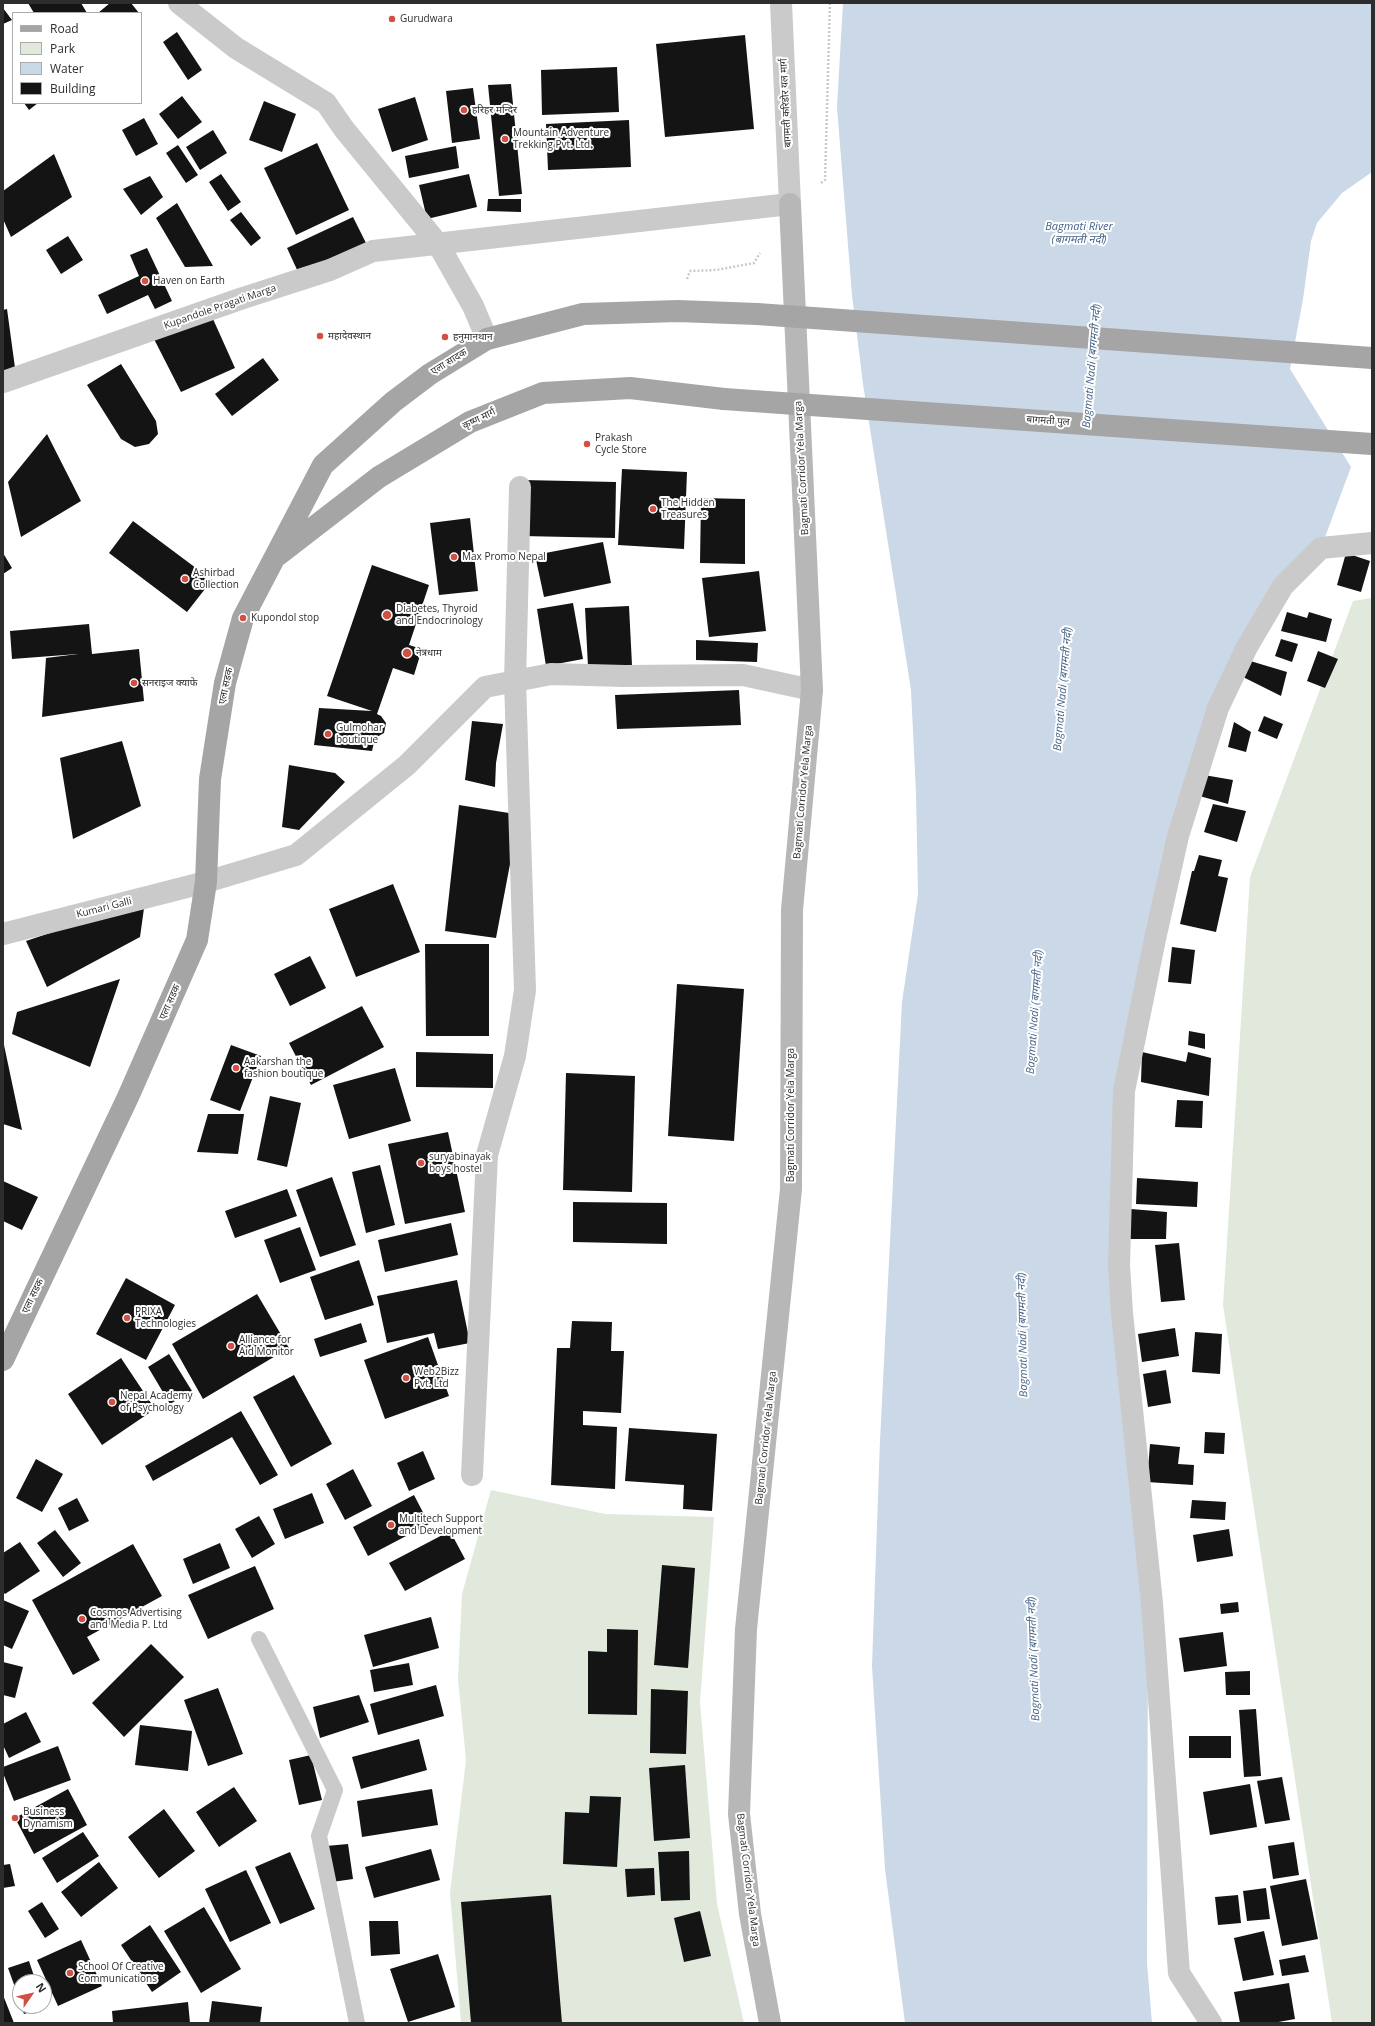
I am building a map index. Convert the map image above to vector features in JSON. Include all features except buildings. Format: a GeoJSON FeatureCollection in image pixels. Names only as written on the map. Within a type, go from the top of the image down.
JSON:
{"type":"FeatureCollection","features":[{"type":"Feature","properties":{"kind":"main road","name":"Bagmati Corridor Yela Marga"},"geometry":{"type":"LineString","coordinates":[[770,2023],[750,1914],[739,1814],[746,1629],[791,1189],[792,910],[812,690],[790,204]]}},
{"type":"Feature","properties":{"kind":"main road","name":"एला सादक"},"geometry":{"type":"LineString","coordinates":[[243,618],[323,465],[393,402],[430,374],[487,339],[583,314],[678,311],[756,314],[1372,358]]}},
{"type":"Feature","properties":{"kind":"main road","name":"कृष्ण मार्ग"},"geometry":{"type":"LineString","coordinates":[[272,560],[379,477],[470,422],[543,393],[630,388],[724,399]]}},
{"type":"Feature","properties":{"kind":"main road","name":"बागमती पुल"},"geometry":{"type":"LineString","coordinates":[[724,399],[1372,444]]}},
{"type":"Feature","properties":{"kind":"main road","name":"एला सडक"},"geometry":{"type":"LineString","coordinates":[[3,1360],[128,1097],[197,940],[206,882],[210,779],[226,683],[243,618]]}},
{"type":"Feature","properties":{"kind":"street"},"geometry":{"type":"LineString","coordinates":[[180,3],[236,48],[326,104],[344,129],[438,244],[473,306],[487,339]]}},
{"type":"Feature","properties":{"kind":"street","name":"बागमती करिडोर यल मार्ग"},"geometry":{"type":"LineString","coordinates":[[781,3],[790,204]]}},
{"type":"Feature","properties":{"kind":"street","name":"Kupandole Pragati Marga"},"geometry":{"type":"LineString","coordinates":[[3,382],[240,299],[330,270],[373,250],[790,204]]}},
{"type":"Feature","properties":{"kind":"street"},"geometry":{"type":"LineString","coordinates":[[472,1475],[487,1154],[516,1056],[525,990],[515,681],[520,486]]}},
{"type":"Feature","properties":{"kind":"street"},"geometry":{"type":"LineString","coordinates":[[1211,2023],[1179,1973],[1152,1603],[1122,1313],[1119,1265],[1124,1091],[1178,836],[1218,708],[1246,647],[1283,586],[1321,548],[1372,543]]}},
{"type":"Feature","properties":{"kind":"street"},"geometry":{"type":"LineString","coordinates":[[206,882],[296,855],[407,765],[485,687],[551,674],[624,676],[743,675],[812,690]]}},
{"type":"Feature","properties":{"kind":"street","name":"Kumari Galli"},"geometry":{"type":"LineString","coordinates":[[3,927],[206,882]]}},
{"type":"Feature","properties":{"kind":"street","name":"Kumari Galli"},"geometry":{"type":"LineString","coordinates":[[3,934],[206,882]]}},
{"type":"Feature","properties":{"kind":"lane"},"geometry":{"type":"LineString","coordinates":[[259,1639],[335,1790],[319,1836],[357,2023]]}},
{"type":"Feature","properties":{"kind":"path"},"geometry":{"type":"LineString","coordinates":[[790,204],[825,180],[830,3]]}},
{"type":"Feature","properties":{"kind":"green space"},"geometry":{"type":"Polygon","coordinates":[[[1372,598],[1372,2023],[1332,2023],[1223,1305],[1250,877],[1353,601],[1372,598]]]}},
{"type":"Feature","properties":{"kind":"green space"},"geometry":{"type":"Polygon","coordinates":[[[491,1490],[605,1514],[714,1517],[700,1702],[717,1904],[744,2023],[461,2023],[450,1893],[466,1760],[458,1679],[462,1594],[491,1490]]]}},
{"type":"Feature","properties":{"kind":"water","name":"Bagmati River (बागमती नदी)"},"geometry":{"type":"Polygon","coordinates":[[[843,3],[1372,3],[1372,172],[1342,193],[1317,223],[1311,241],[1303,299],[1290,369],[1351,467],[1321,548],[1283,586],[1218,708],[1124,1091],[1119,1265],[1148,1607],[1147,1963],[1152,2023],[905,2023],[885,1869],[872,1666],[880,1441],[902,1002],[918,894],[916,793],[911,690],[863,384],[852,295],[837,107],[843,3]]]}},
{"type":"Feature","properties":{"kind":"place","name":"Gurudwara"},"geometry":{"type":"Point","coordinates":[392,19]}},
{"type":"Feature","properties":{"kind":"place","name":"हरिहर मन्दिर"},"geometry":{"type":"Point","coordinates":[464,110]}},
{"type":"Feature","properties":{"kind":"place","name":"Mountain Adventure Trekking Pvt. Ltd."},"geometry":{"type":"Point","coordinates":[505,139]}},
{"type":"Feature","properties":{"kind":"place","name":"Haven on Earth"},"geometry":{"type":"Point","coordinates":[145,281]}},
{"type":"Feature","properties":{"kind":"place","name":"महादेवस्थान"},"geometry":{"type":"Point","coordinates":[320,336]}},
{"type":"Feature","properties":{"kind":"place","name":"हनुमानथान"},"geometry":{"type":"Point","coordinates":[445,337]}},
{"type":"Feature","properties":{"kind":"place","name":"Prakash Cycle Store"},"geometry":{"type":"Point","coordinates":[587,444]}},
{"type":"Feature","properties":{"kind":"place","name":"The Hidden Treasures"},"geometry":{"type":"Point","coordinates":[653,509]}},
{"type":"Feature","properties":{"kind":"place","name":"Max Promo Nepal"},"geometry":{"type":"Point","coordinates":[454,557]}},
{"type":"Feature","properties":{"kind":"place","name":"Ashirbad Collection"},"geometry":{"type":"Point","coordinates":[185,579]}},
{"type":"Feature","properties":{"kind":"place","name":"Diabetes, Thyroid and Endocrinology"},"geometry":{"type":"Point","coordinates":[387,615]}},
{"type":"Feature","properties":{"kind":"place","name":"Kupondol stop"},"geometry":{"type":"Point","coordinates":[243,618]}},
{"type":"Feature","properties":{"kind":"place","name":"नेत्रधाम"},"geometry":{"type":"Point","coordinates":[407,653]}},
{"type":"Feature","properties":{"kind":"place","name":"सनराइज क्याफे"},"geometry":{"type":"Point","coordinates":[134,683]}},
{"type":"Feature","properties":{"kind":"place","name":"Gulmohar boutique"},"geometry":{"type":"Point","coordinates":[328,734]}},
{"type":"Feature","properties":{"kind":"place","name":"Aakarshan the fashion boutique"},"geometry":{"type":"Point","coordinates":[236,1068]}},
{"type":"Feature","properties":{"kind":"place","name":"suryabinayak boys hostel"},"geometry":{"type":"Point","coordinates":[421,1163]}},
{"type":"Feature","properties":{"kind":"place","name":"PRIXA Technologies"},"geometry":{"type":"Point","coordinates":[127,1318]}},
{"type":"Feature","properties":{"kind":"place","name":"Alliance for Aid Monitor"},"geometry":{"type":"Point","coordinates":[231,1346]}},
{"type":"Feature","properties":{"kind":"place","name":"Web2Bizz Pvt. Ltd"},"geometry":{"type":"Point","coordinates":[406,1378]}},
{"type":"Feature","properties":{"kind":"place","name":"Nepal Academy of Psychology"},"geometry":{"type":"Point","coordinates":[112,1402]}},
{"type":"Feature","properties":{"kind":"place","name":"Multitech Support and Development"},"geometry":{"type":"Point","coordinates":[391,1525]}},
{"type":"Feature","properties":{"kind":"place","name":"Cosmos Advertising and Media P. Ltd"},"geometry":{"type":"Point","coordinates":[82,1619]}},
{"type":"Feature","properties":{"kind":"place","name":"Business Dynamism"},"geometry":{"type":"Point","coordinates":[15,1818]}},
{"type":"Feature","properties":{"kind":"place","name":"School Of Creative Communications"},"geometry":{"type":"Point","coordinates":[70,1973]}},
{"type":"Feature","properties":{"kind":"water label","name":"Bagmati Nadi (बागमती नदी)"},"geometry":{"type":"Point","coordinates":[1092,366]}},
{"type":"Feature","properties":{"kind":"water label","name":"Bagmati Nadi (बागमती नदी)"},"geometry":{"type":"Point","coordinates":[1063,689]}},
{"type":"Feature","properties":{"kind":"water label","name":"Bagmati Nadi (बागमती नदी)"},"geometry":{"type":"Point","coordinates":[1035,1012]}},
{"type":"Feature","properties":{"kind":"water label","name":"Bagmati Nadi (बागमती नदी)"},"geometry":{"type":"Point","coordinates":[1023,1335]}},
{"type":"Feature","properties":{"kind":"water label","name":"Bagmati Nadi (बागमती नदी)"},"geometry":{"type":"Point","coordinates":[1034,1659]}}]}
